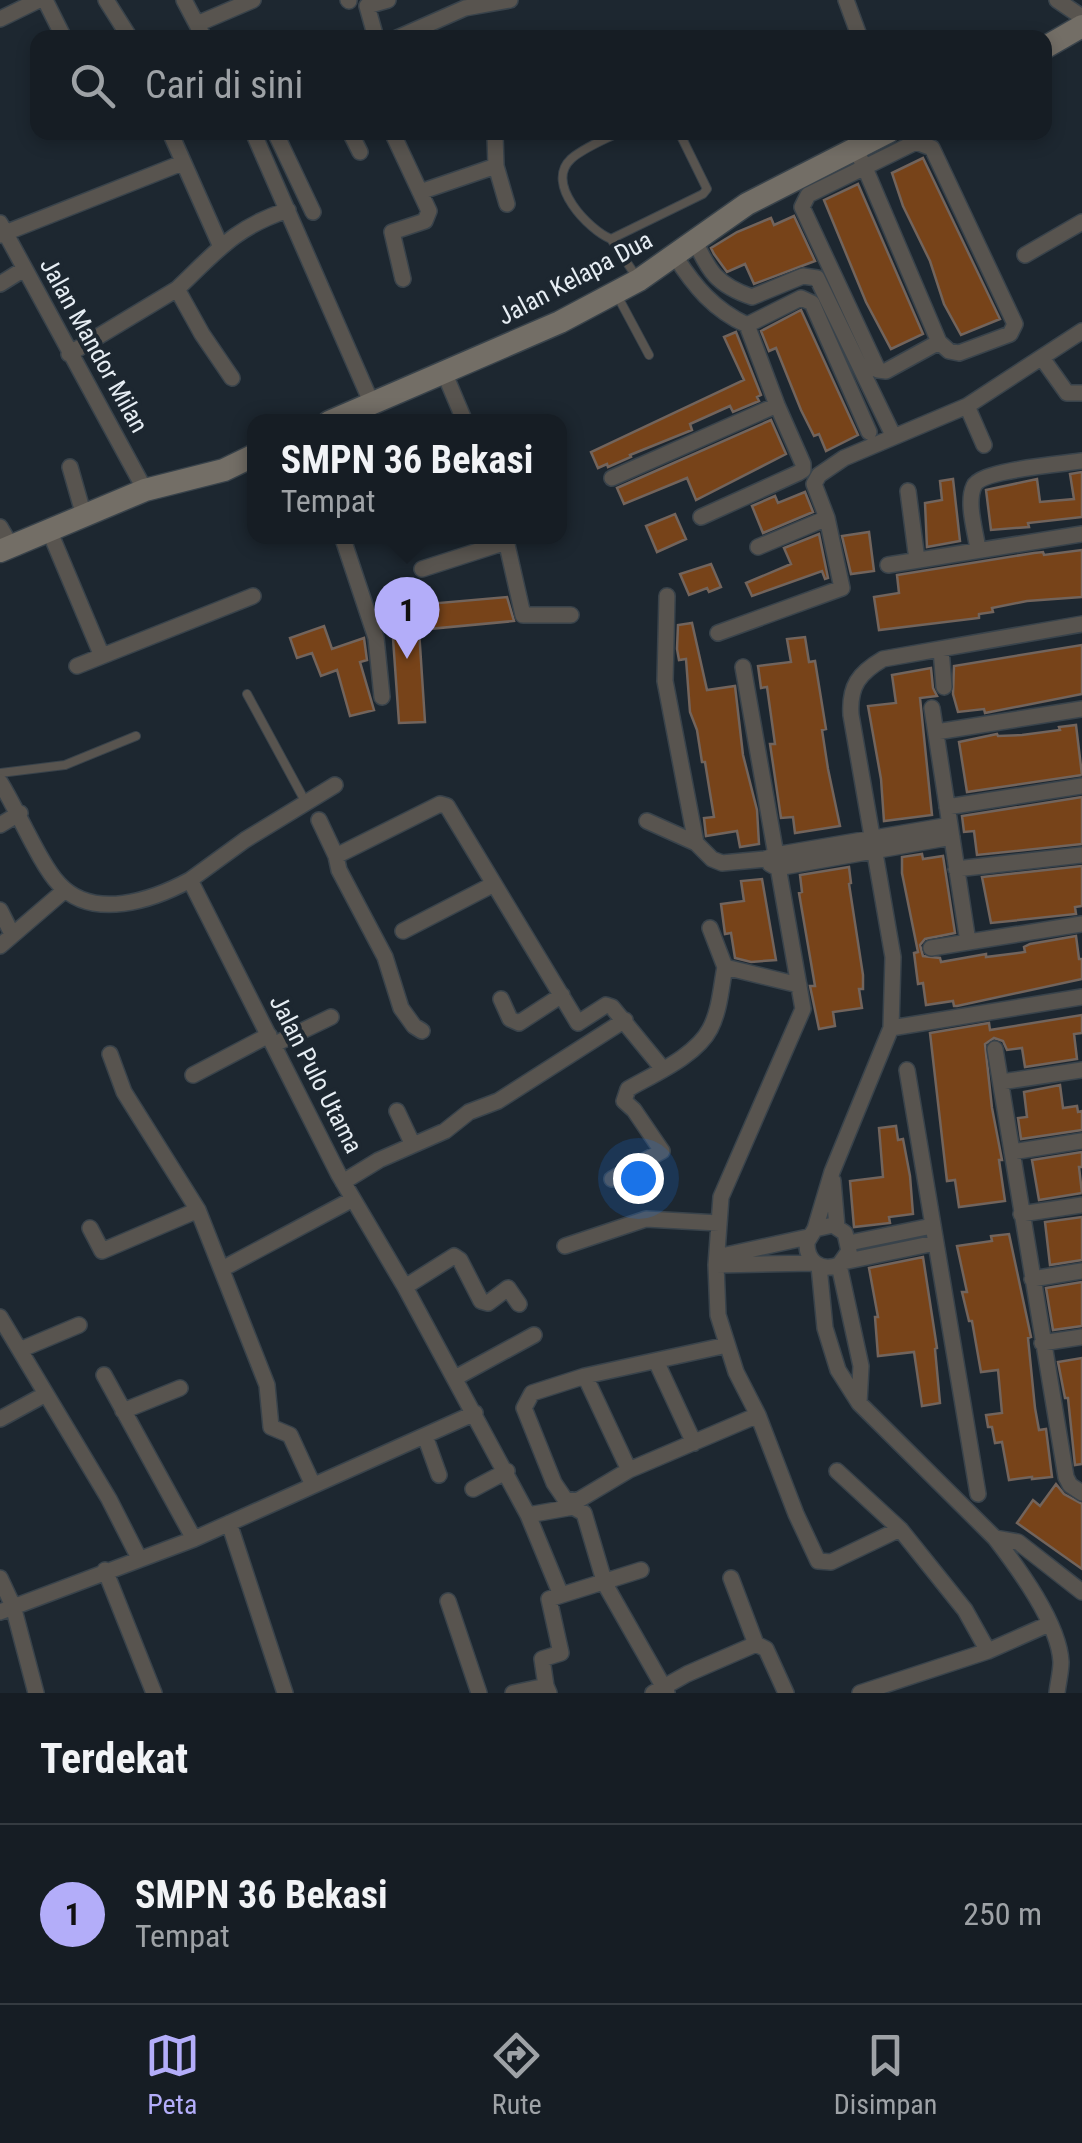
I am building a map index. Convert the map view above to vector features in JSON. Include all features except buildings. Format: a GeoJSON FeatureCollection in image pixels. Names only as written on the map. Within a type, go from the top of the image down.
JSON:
{"type":"FeatureCollection","features":[{"type":"Feature","properties":{"kind":"main road"},"geometry":{"type":"LineString","coordinates":[[1052,43],[1082,26]]}},
{"type":"Feature","properties":{"kind":"main road","name":"Jalan Kelapa Dua"},"geometry":{"type":"LineString","coordinates":[[349,414],[560,322],[638,280],[760,196],[861,159],[880,140]]}},
{"type":"Feature","properties":{"kind":"main road"},"geometry":{"type":"LineString","coordinates":[[4,542],[49,530],[145,490],[224,470],[247,458]]}},
{"type":"Feature","properties":{"kind":"street"},"geometry":{"type":"LineString","coordinates":[[0,19],[42,0],[59,30]]}},
{"type":"Feature","properties":{"kind":"street"},"geometry":{"type":"LineString","coordinates":[[106,0],[125,30]]}},
{"type":"Feature","properties":{"kind":"street"},"geometry":{"type":"LineString","coordinates":[[184,0],[199,30]]}},
{"type":"Feature","properties":{"kind":"street"},"geometry":{"type":"LineString","coordinates":[[202,30],[253,0]]}},
{"type":"Feature","properties":{"kind":"street"},"geometry":{"type":"LineString","coordinates":[[374,30],[367,6],[388,0]]}},
{"type":"Feature","properties":{"kind":"street"},"geometry":{"type":"LineString","coordinates":[[415,30],[464,8],[510,0]]}},
{"type":"Feature","properties":{"kind":"street"},"geometry":{"type":"LineString","coordinates":[[1057,0],[1082,17]]}},
{"type":"Feature","properties":{"kind":"street"},"geometry":{"type":"LineString","coordinates":[[850,2],[858,30]]}},
{"type":"Feature","properties":{"kind":"street"},"geometry":{"type":"LineString","coordinates":[[173,140],[221,247]]}},
{"type":"Feature","properties":{"kind":"street"},"geometry":{"type":"LineString","coordinates":[[257,140],[372,404]]}},
{"type":"Feature","properties":{"kind":"street"},"geometry":{"type":"LineString","coordinates":[[280,140],[312,212]]}},
{"type":"Feature","properties":{"kind":"street"},"geometry":{"type":"LineString","coordinates":[[354,140],[360,152]]}},
{"type":"Feature","properties":{"kind":"street"},"geometry":{"type":"LineString","coordinates":[[398,140],[429,216],[425,221],[394,230],[391,236],[402,279]]}},
{"type":"Feature","properties":{"kind":"street"},"geometry":{"type":"LineString","coordinates":[[496,140],[496,166],[507,204]]}},
{"type":"Feature","properties":{"kind":"street"},"geometry":{"type":"LineString","coordinates":[[861,159],[939,342],[949,351],[959,353],[1010,334],[1016,324],[932,148],[916,142],[861,159],[808,195],[803,203],[878,370],[886,370],[939,342]]}},
{"type":"Feature","properties":{"kind":"street"},"geometry":{"type":"LineString","coordinates":[[2,230],[182,163]]}},
{"type":"Feature","properties":{"kind":"street"},"geometry":{"type":"LineString","coordinates":[[420,192],[496,166]]}},
{"type":"Feature","properties":{"kind":"street"},"geometry":{"type":"LineString","coordinates":[[70,354],[177,290],[236,232],[256,220],[288,210]]}},
{"type":"Feature","properties":{"kind":"street"},"geometry":{"type":"LineString","coordinates":[[1025,255],[1082,222]]}},
{"type":"Feature","properties":{"kind":"street","name":"Jalan Mandor Milan"},"geometry":{"type":"LineString","coordinates":[[2,230],[145,490]]}},
{"type":"Feature","properties":{"kind":"street"},"geometry":{"type":"LineString","coordinates":[[694,239],[716,278],[728,289],[752,298],[803,276],[817,278],[893,435]]}},
{"type":"Feature","properties":{"kind":"street"},"geometry":{"type":"LineString","coordinates":[[676,256],[712,303],[747,325],[804,470],[701,517]]}},
{"type":"Feature","properties":{"kind":"street"},"geometry":{"type":"LineString","coordinates":[[0,284],[24,269]]}},
{"type":"Feature","properties":{"kind":"street"},"geometry":{"type":"LineString","coordinates":[[177,290],[232,378]]}},
{"type":"Feature","properties":{"kind":"street"},"geometry":{"type":"LineString","coordinates":[[747,325],[801,298],[812,303],[869,432]]}},
{"type":"Feature","properties":{"kind":"street"},"geometry":{"type":"LineString","coordinates":[[718,633],[842,588],[814,479],[844,458],[966,406],[1082,330]]}},
{"type":"Feature","properties":{"kind":"street"},"geometry":{"type":"LineString","coordinates":[[1042,358],[1068,393],[1082,393]]}},
{"type":"Feature","properties":{"kind":"street"},"geometry":{"type":"LineString","coordinates":[[444,372],[461,414]]}},
{"type":"Feature","properties":{"kind":"street"},"geometry":{"type":"LineString","coordinates":[[612,478],[776,406]]}},
{"type":"Feature","properties":{"kind":"street"},"geometry":{"type":"LineString","coordinates":[[966,406],[984,445]]}},
{"type":"Feature","properties":{"kind":"street"},"geometry":{"type":"LineString","coordinates":[[978,550],[972,506],[978,481],[992,475],[1082,461]]}},
{"type":"Feature","properties":{"kind":"street"},"geometry":{"type":"LineString","coordinates":[[70,467],[84,516]]}},
{"type":"Feature","properties":{"kind":"street"},"geometry":{"type":"LineString","coordinates":[[908,491],[917,560]]}},
{"type":"Feature","properties":{"kind":"street"},"geometry":{"type":"LineString","coordinates":[[758,547],[827,518]]}},
{"type":"Feature","properties":{"kind":"street"},"geometry":{"type":"LineString","coordinates":[[49,530],[102,656]]}},
{"type":"Feature","properties":{"kind":"street"},"geometry":{"type":"LineString","coordinates":[[888,564],[1082,534]]}},
{"type":"Feature","properties":{"kind":"street"},"geometry":{"type":"LineString","coordinates":[[345,544],[376,638],[382,698]]}},
{"type":"Feature","properties":{"kind":"street"},"geometry":{"type":"LineString","coordinates":[[422,569],[492,544]]}},
{"type":"Feature","properties":{"kind":"street"},"geometry":{"type":"LineString","coordinates":[[507,544],[524,615],[571,615]]}},
{"type":"Feature","properties":{"kind":"street"},"geometry":{"type":"LineString","coordinates":[[78,666],[252,596]]}},
{"type":"Feature","properties":{"kind":"street"},"geometry":{"type":"LineString","coordinates":[[667,596],[665,681],[696,843]]}},
{"type":"Feature","properties":{"kind":"street"},"geometry":{"type":"LineString","coordinates":[[1057,1693],[1060,1662],[1050,1624],[995,1538],[859,1403],[838,1370],[825,1328],[817,1265],[807,1252],[832,1172],[892,1028],[893,957],[851,715],[853,686],[868,668],[883,659],[1082,624]]}},
{"type":"Feature","properties":{"kind":"street"},"geometry":{"type":"LineString","coordinates":[[941,648],[944,687]]}},
{"type":"Feature","properties":{"kind":"street"},"geometry":{"type":"LineString","coordinates":[[744,667],[772,861],[803,1009],[721,1197],[716,1261],[718,1315],[736,1372],[818,1561],[830,1562],[900,1530]]}},
{"type":"Feature","properties":{"kind":"street"},"geometry":{"type":"LineString","coordinates":[[932,708],[968,942]]}},
{"type":"Feature","properties":{"kind":"street"},"geometry":{"type":"LineString","coordinates":[[936,732],[1081,709],[1082,728]]}},
{"type":"Feature","properties":{"kind":"street"},"geometry":{"type":"LineString","coordinates":[[0,782],[55,881],[82,900],[104,905],[159,896],[190,880],[305,801],[335,785]]}},
{"type":"Feature","properties":{"kind":"street"},"geometry":{"type":"LineString","coordinates":[[947,807],[1082,786]]}},
{"type":"Feature","properties":{"kind":"street"},"geometry":{"type":"LineString","coordinates":[[336,856],[440,804],[447,806],[580,1024],[609,1005],[626,1020],[662,1070]]}},
{"type":"Feature","properties":{"kind":"street"},"geometry":{"type":"LineString","coordinates":[[0,826],[20,813]]}},
{"type":"Feature","properties":{"kind":"street"},"geometry":{"type":"LineString","coordinates":[[319,820],[339,870],[385,957],[400,1008],[422,1031]]}},
{"type":"Feature","properties":{"kind":"street"},"geometry":{"type":"LineString","coordinates":[[648,821],[696,843],[722,863],[772,861],[951,831]]}},
{"type":"Feature","properties":{"kind":"street"},"geometry":{"type":"LineString","coordinates":[[956,869],[1082,854]]}},
{"type":"Feature","properties":{"kind":"street","name":"Jalan Pulo Utama"},"geometry":{"type":"LineString","coordinates":[[190,880],[343,1182],[507,1471],[561,1594]]}},
{"type":"Feature","properties":{"kind":"street"},"geometry":{"type":"LineString","coordinates":[[403,931],[494,884]]}},
{"type":"Feature","properties":{"kind":"street"},"geometry":{"type":"LineString","coordinates":[[0,946],[65,890]]}},
{"type":"Feature","properties":{"kind":"street"},"geometry":{"type":"LineString","coordinates":[[0,910],[12,934]]}},
{"type":"Feature","properties":{"kind":"street"},"geometry":{"type":"LineString","coordinates":[[932,948],[1082,924]]}},
{"type":"Feature","properties":{"kind":"street"},"geometry":{"type":"LineString","coordinates":[[612,1179],[662,1151],[624,1101],[628,1089],[662,1070],[708,1034],[715,1017],[725,967],[710,928]]}},
{"type":"Feature","properties":{"kind":"street"},"geometry":{"type":"LineString","coordinates":[[725,967],[799,986]]}},
{"type":"Feature","properties":{"kind":"street"},"geometry":{"type":"LineString","coordinates":[[501,999],[510,1019],[519,1023],[562,996]]}},
{"type":"Feature","properties":{"kind":"street"},"geometry":{"type":"LineString","coordinates":[[892,1028],[1082,997]]}},
{"type":"Feature","properties":{"kind":"street"},"geometry":{"type":"LineString","coordinates":[[193,1075],[331,1018]]}},
{"type":"Feature","properties":{"kind":"street"},"geometry":{"type":"LineString","coordinates":[[343,1182],[379,1160],[452,1127],[470,1112],[498,1101],[626,1020]]}},
{"type":"Feature","properties":{"kind":"street"},"geometry":{"type":"LineString","coordinates":[[995,1048],[1066,1477],[1082,1493]]}},
{"type":"Feature","properties":{"kind":"street"},"geometry":{"type":"LineString","coordinates":[[110,1054],[130,1102],[198,1210],[268,1385],[271,1427],[290,1434],[313,1485]]}},
{"type":"Feature","properties":{"kind":"street"},"geometry":{"type":"LineString","coordinates":[[906,1070],[978,1494]]}},
{"type":"Feature","properties":{"kind":"street"},"geometry":{"type":"LineString","coordinates":[[1000,1082],[1082,1070]]}},
{"type":"Feature","properties":{"kind":"street"},"geometry":{"type":"LineString","coordinates":[[396,1111],[413,1146]]}},
{"type":"Feature","properties":{"kind":"street"},"geometry":{"type":"LineString","coordinates":[[1012,1152],[1082,1141]]}},
{"type":"Feature","properties":{"kind":"street"},"geometry":{"type":"LineString","coordinates":[[832,1172],[837,1227],[849,1242],[848,1255],[841,1264],[861,1366],[859,1403]]}},
{"type":"Feature","properties":{"kind":"street"},"geometry":{"type":"LineString","coordinates":[[222,1269],[353,1199]]}},
{"type":"Feature","properties":{"kind":"street"},"geometry":{"type":"LineString","coordinates":[[1022,1214],[1082,1205]]}},
{"type":"Feature","properties":{"kind":"street"},"geometry":{"type":"LineString","coordinates":[[90,1228],[102,1251],[198,1210]]}},
{"type":"Feature","properties":{"kind":"street"},"geometry":{"type":"LineString","coordinates":[[565,1246],[646,1219],[718,1222]]}},
{"type":"Feature","properties":{"kind":"street"},"geometry":{"type":"LineString","coordinates":[[716,1261],[812,1233],[824,1225],[837,1227]]}},
{"type":"Feature","properties":{"kind":"street"},"geometry":{"type":"LineString","coordinates":[[849,1242],[932,1226]]}},
{"type":"Feature","properties":{"kind":"street"},"geometry":{"type":"LineString","coordinates":[[716,1261],[841,1264],[935,1244]]}},
{"type":"Feature","properties":{"kind":"street"},"geometry":{"type":"LineString","coordinates":[[405,1287],[454,1256],[460,1260],[481,1301],[488,1303],[508,1288],[519,1304]]}},
{"type":"Feature","properties":{"kind":"street"},"geometry":{"type":"LineString","coordinates":[[1032,1279],[1082,1272]]}},
{"type":"Feature","properties":{"kind":"street"},"geometry":{"type":"LineString","coordinates":[[0,1317],[140,1558]]}},
{"type":"Feature","properties":{"kind":"street"},"geometry":{"type":"LineString","coordinates":[[22,1349],[79,1325]]}},
{"type":"Feature","properties":{"kind":"street"},"geometry":{"type":"LineString","coordinates":[[455,1378],[534,1335]]}},
{"type":"Feature","properties":{"kind":"street"},"geometry":{"type":"LineString","coordinates":[[1042,1343],[1082,1337]]}},
{"type":"Feature","properties":{"kind":"street"},"geometry":{"type":"LineString","coordinates":[[727,1345],[585,1376],[532,1393],[524,1408],[554,1483],[565,1499],[577,1501],[629,1470],[758,1416]]}},
{"type":"Feature","properties":{"kind":"street"},"geometry":{"type":"LineString","coordinates":[[656,1361],[694,1443]]}},
{"type":"Feature","properties":{"kind":"street"},"geometry":{"type":"LineString","coordinates":[[104,1375],[194,1539]]}},
{"type":"Feature","properties":{"kind":"street"},"geometry":{"type":"LineString","coordinates":[[585,1376],[629,1470]]}},
{"type":"Feature","properties":{"kind":"street"},"geometry":{"type":"LineString","coordinates":[[123,1411],[180,1388]]}},
{"type":"Feature","properties":{"kind":"street"},"geometry":{"type":"LineString","coordinates":[[0,1419],[44,1395]]}},
{"type":"Feature","properties":{"kind":"street"},"geometry":{"type":"LineString","coordinates":[[7,1609],[194,1539],[474,1413]]}},
{"type":"Feature","properties":{"kind":"street"},"geometry":{"type":"LineString","coordinates":[[425,1436],[439,1474]]}},
{"type":"Feature","properties":{"kind":"street"},"geometry":{"type":"LineString","coordinates":[[837,1470],[900,1530],[965,1610],[988,1651]]}},
{"type":"Feature","properties":{"kind":"street"},"geometry":{"type":"LineString","coordinates":[[473,1489],[507,1471]]}},
{"type":"Feature","properties":{"kind":"street"},"geometry":{"type":"LineString","coordinates":[[528,1515],[573,1507],[584,1513],[605,1584],[661,1691],[756,1644]]}},
{"type":"Feature","properties":{"kind":"street"},"geometry":{"type":"LineString","coordinates":[[229,1523],[285,1693]]}},
{"type":"Feature","properties":{"kind":"street"},"geometry":{"type":"LineString","coordinates":[[995,1538],[1018,1542],[1082,1592]]}},
{"type":"Feature","properties":{"kind":"street"},"geometry":{"type":"LineString","coordinates":[[105,1570],[154,1693]]}},
{"type":"Feature","properties":{"kind":"street"},"geometry":{"type":"LineString","coordinates":[[513,1693],[548,1690],[542,1659],[561,1652],[547,1602],[561,1594],[605,1584],[641,1570]]}},
{"type":"Feature","properties":{"kind":"street"},"geometry":{"type":"LineString","coordinates":[[0,1578],[36,1693]]}},
{"type":"Feature","properties":{"kind":"street"},"geometry":{"type":"LineString","coordinates":[[731,1578],[756,1644],[766,1649],[786,1693]]}},
{"type":"Feature","properties":{"kind":"street"},"geometry":{"type":"LineString","coordinates":[[448,1601],[479,1693]]}},
{"type":"Feature","properties":{"kind":"street"},"geometry":{"type":"LineString","coordinates":[[870,1692],[988,1651],[1050,1624]]}},
{"type":"Feature","properties":{"kind":"lane"},"geometry":{"type":"LineString","coordinates":[[605,140],[572,158],[564,173],[568,197],[589,227],[612,239],[638,280]]}},
{"type":"Feature","properties":{"kind":"lane"},"geometry":{"type":"LineString","coordinates":[[612,239],[707,189],[684,140]]}},
{"type":"Feature","properties":{"kind":"lane"},"geometry":{"type":"LineString","coordinates":[[615,293],[649,356]]}},
{"type":"Feature","properties":{"kind":"lane"},"geometry":{"type":"LineString","coordinates":[[247,694],[305,801]]}},
{"type":"Feature","properties":{"kind":"lane"},"geometry":{"type":"LineString","coordinates":[[0,773],[65,766],[136,736]]}},
{"type":"Feature","properties":{"kind":"place","name":"SMPN 36 Bekasi"},"geometry":{"type":"Point","coordinates":[407,659]}}]}
